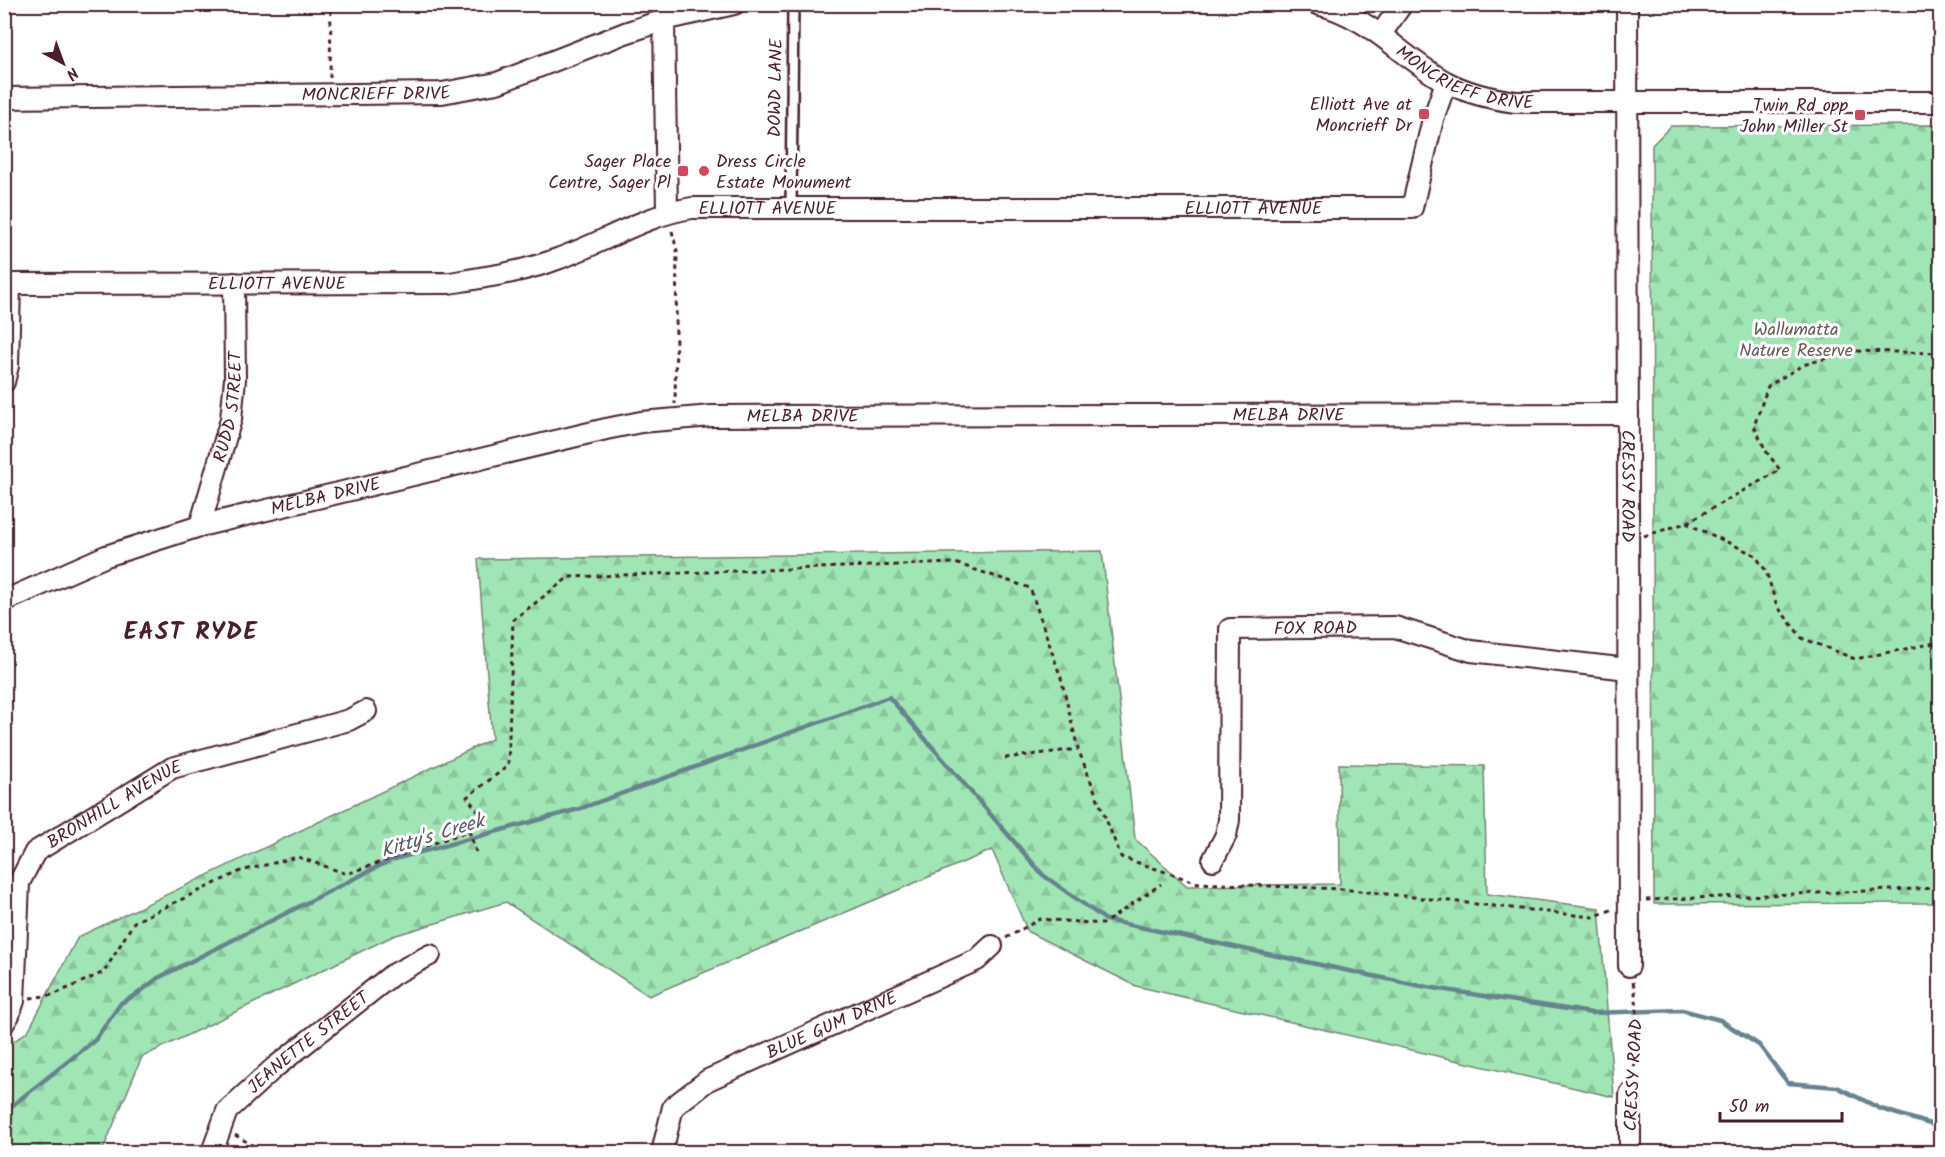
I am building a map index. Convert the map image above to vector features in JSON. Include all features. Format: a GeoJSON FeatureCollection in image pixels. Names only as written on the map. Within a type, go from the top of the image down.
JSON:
{"type":"FeatureCollection","features":[{"type":"Feature","properties":{"kind":"street","name":"MONCRIEFF DRIVE"},"geometry":{"type":"LineString","coordinates":[[4,98],[442,93],[497,83],[625,33],[664,20],[734,4]]}},
{"type":"Feature","properties":{"kind":"street","name":"MONCRIEFF DRIVE"},"geometry":{"type":"LineString","coordinates":[[1317,4],[1342,12],[1381,34],[1446,82],[1483,96],[1516,102],[1941,102]]}},
{"type":"Feature","properties":{"kind":"street"},"geometry":{"type":"LineString","coordinates":[[1381,34],[1402,4]]}},
{"type":"Feature","properties":{"kind":"street","name":"CRESSY ROAD"},"geometry":{"type":"LineString","coordinates":[[1627,4],[1629,966]]}},
{"type":"Feature","properties":{"kind":"street"},"geometry":{"type":"LineString","coordinates":[[664,20],[667,212]]}},
{"type":"Feature","properties":{"kind":"street","name":"ELLIOTT AVENUE"},"geometry":{"type":"LineString","coordinates":[[7,284],[449,283],[512,274],[561,258],[667,212],[692,208],[1412,208],[1433,119],[1446,82]]}},
{"type":"Feature","properties":{"kind":"street","name":"RUDD STREET"},"geometry":{"type":"LineString","coordinates":[[200,526],[231,419],[235,379],[234,283]]}},
{"type":"Feature","properties":{"kind":"street"},"geometry":{"type":"LineString","coordinates":[[4,381],[8,366],[7,284]]}},
{"type":"Feature","properties":{"kind":"street","name":"MELBA DRIVE"},"geometry":{"type":"LineString","coordinates":[[4,601],[106,556],[200,526],[606,429],[675,418],[712,416],[1628,414]]}},
{"type":"Feature","properties":{"kind":"street","name":"FOX ROAD"},"geometry":{"type":"LineString","coordinates":[[1213,860],[1226,835],[1229,820],[1230,629],[1395,627],[1471,651],[1628,669]]}},
{"type":"Feature","properties":{"kind":"street","name":"BRONHILL AVENUE"},"geometry":{"type":"LineString","coordinates":[[4,1023],[14,1001],[19,883],[35,852],[172,768],[350,720],[366,711]]}},
{"type":"Feature","properties":{"kind":"street","name":"BLUE GUM DRIVE"},"geometry":{"type":"LineString","coordinates":[[662,1152],[673,1107],[708,1080],[977,960],[993,946]]}},
{"type":"Feature","properties":{"kind":"street","name":"JEANETTE STREET"},"geometry":{"type":"LineString","coordinates":[[212,1152],[226,1111],[274,1068],[392,975],[430,955]]}},
{"type":"Feature","properties":{"kind":"street","name":"CRESSY ROAD"},"geometry":{"type":"LineString","coordinates":[[1630,1094],[1630,1152]]}},
{"type":"Feature","properties":{"kind":"lane","name":"DOWD LANE"},"geometry":{"type":"LineString","coordinates":[[791,207],[793,4]]}},
{"type":"Feature","properties":{"kind":"path"},"geometry":{"type":"LineString","coordinates":[[330,94],[331,4]]}},
{"type":"Feature","properties":{"kind":"path"},"geometry":{"type":"LineString","coordinates":[[667,212],[677,250],[675,418]]}},
{"type":"Feature","properties":{"kind":"path"},"geometry":{"type":"LineString","coordinates":[[1628,541],[1686,523],[1780,470],[1766,450],[1754,426],[1768,386],[1803,365],[1852,351],[1941,352]]}},
{"type":"Feature","properties":{"kind":"path"},"geometry":{"type":"LineString","coordinates":[[1686,523],[1755,555],[1766,571],[1777,606],[1802,638],[1855,659],[1941,642]]}},
{"type":"Feature","properties":{"kind":"path"},"geometry":{"type":"LineString","coordinates":[[14,1001],[53,995],[104,972],[134,922],[242,872],[298,857],[347,874],[488,824],[467,797],[508,766],[513,620],[569,577],[955,563],[1030,588],[1061,678],[1078,749],[1121,857],[1198,883],[1341,889],[1593,917],[1629,903],[1654,899],[1941,888]]}},
{"type":"Feature","properties":{"kind":"path"},"geometry":{"type":"LineString","coordinates":[[1005,758],[1078,749]]}},
{"type":"Feature","properties":{"kind":"path"},"geometry":{"type":"LineString","coordinates":[[469,831],[476,852]]}},
{"type":"Feature","properties":{"kind":"path"},"geometry":{"type":"LineString","coordinates":[[993,946],[1040,919],[1103,924],[1161,885]]}},
{"type":"Feature","properties":{"kind":"path","name":"CRESSY ROAD"},"geometry":{"type":"LineString","coordinates":[[1630,1094],[1639,1037],[1636,997]]}},
{"type":"Feature","properties":{"kind":"path"},"geometry":{"type":"LineString","coordinates":[[221,1126],[264,1152]]}},
{"type":"Feature","properties":{"kind":"green space","name":"Wallumatta Nature Reserve"},"geometry":{"type":"Polygon","coordinates":[[[1940,125],[1940,903],[1654,904],[1652,145],[1671,126],[1940,125]]]}},
{"type":"Feature","properties":{"kind":"green space"},"geometry":{"type":"Polygon","coordinates":[[[1102,551],[1135,839],[1187,886],[1340,884],[1339,764],[1484,766],[1487,894],[1599,908],[1614,1097],[1136,986],[1028,932],[992,850],[649,996],[506,902],[393,936],[142,1057],[102,1152],[5,1152],[5,1048],[28,1031],[78,937],[492,739],[478,559],[1102,551]]]}},
{"type":"Feature","properties":{"kind":"waterway","name":"Kitty's Creek"},"geometry":{"type":"LineString","coordinates":[[4,1112],[95,1040],[121,1003],[158,978],[391,860],[579,809],[889,697],[1043,875],[1106,920],[1421,986],[1592,1013],[1682,1010],[1720,1020],[1759,1045],[1788,1083],[1837,1087],[1881,1109],[1940,1127]]}},
{"type":"Feature","properties":{"kind":"place","name":"Elliott Ave at Moncrieff Dr"},"geometry":{"type":"Point","coordinates":[1424,114]}},
{"type":"Feature","properties":{"kind":"place","name":"Twin Rd opp John Miller St"},"geometry":{"type":"Point","coordinates":[1860,115]}},
{"type":"Feature","properties":{"kind":"place","name":"Sager Place Centre, Sager Pl"},"geometry":{"type":"Point","coordinates":[683,171]}},
{"type":"Feature","properties":{"kind":"place","name":"Dress Circle Estate Monument"},"geometry":{"type":"Point","coordinates":[704,171]}},
{"type":"Feature","properties":{"kind":"district","name":"EAST RYDE"},"geometry":{"type":"Point","coordinates":[191,631]}}]}
